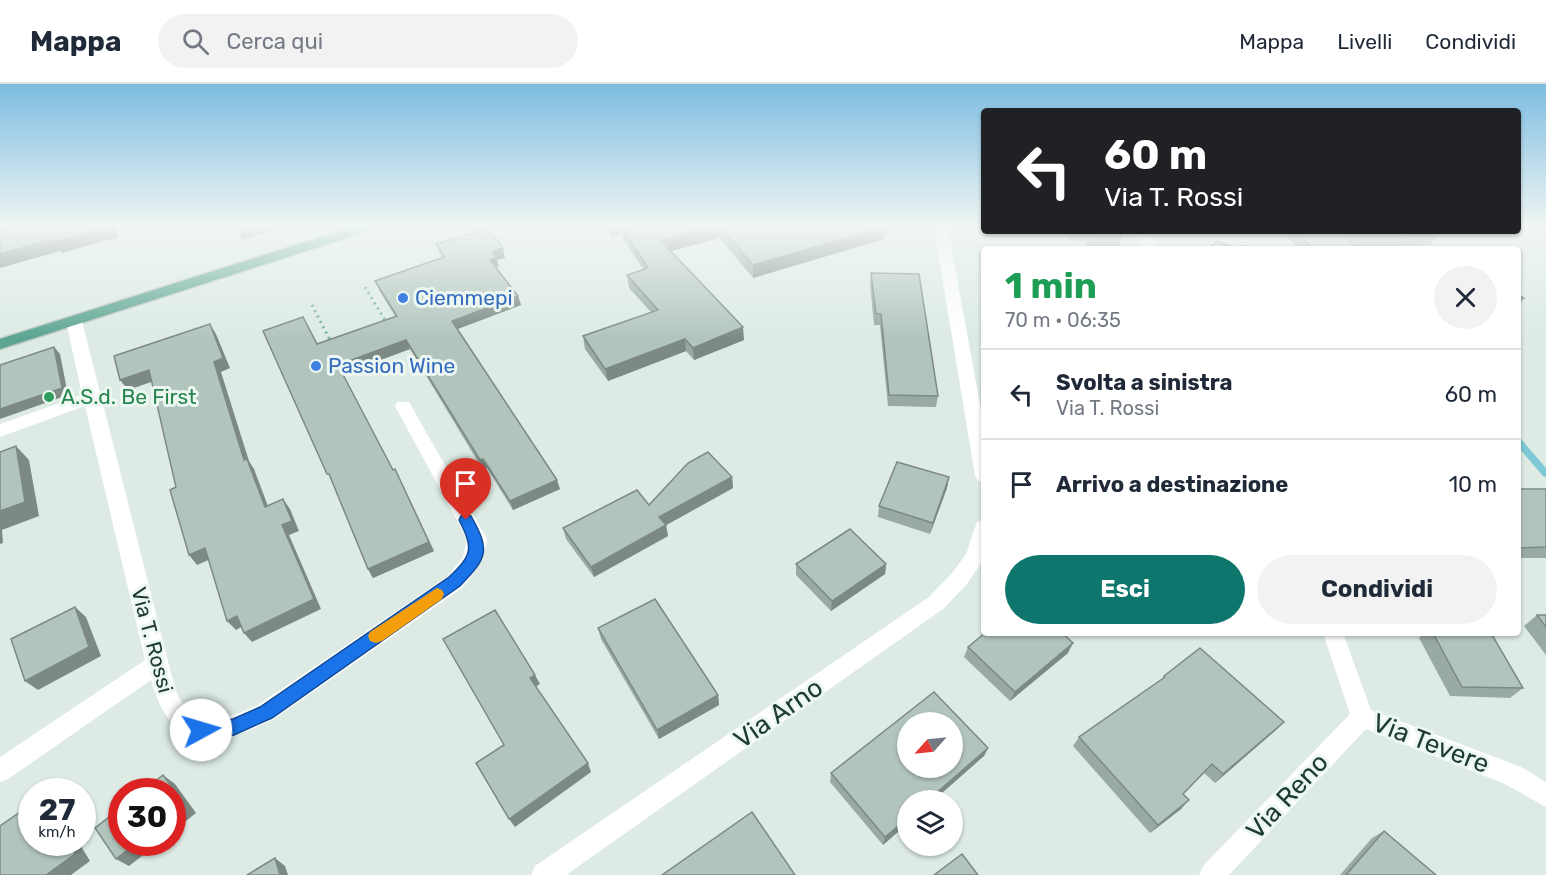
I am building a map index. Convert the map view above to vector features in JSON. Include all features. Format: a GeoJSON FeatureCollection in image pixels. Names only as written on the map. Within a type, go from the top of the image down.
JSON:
{"type":"FeatureCollection","features":[{"type":"Feature","properties":{"kind":"main road"},"geometry":{"type":"LineString","coordinates":[[0,344],[251,264]]}},
{"type":"Feature","properties":{"kind":"street"},"geometry":{"type":"LineString","coordinates":[[947,264],[981,460]]}},
{"type":"Feature","properties":{"kind":"street","name":"Via T. Rossi"},"geometry":{"type":"LineString","coordinates":[[74,321],[157,664],[170,703],[182,721],[201,730],[234,727],[266,712],[455,582],[471,566],[477,553],[477,540],[403,406]]}},
{"type":"Feature","properties":{"kind":"street"},"geometry":{"type":"LineString","coordinates":[[0,431],[91,398]]}},
{"type":"Feature","properties":{"kind":"street","name":"Via Arno"},"geometry":{"type":"LineString","coordinates":[[544,875],[936,603],[967,572],[981,543]]}},
{"type":"Feature","properties":{"kind":"street","name":"Via Tevere"},"geometry":{"type":"LineString","coordinates":[[1334,636],[1362,717],[1513,775],[1546,795]]}},
{"type":"Feature","properties":{"kind":"street"},"geometry":{"type":"LineString","coordinates":[[0,771],[157,664]]}},
{"type":"Feature","properties":{"kind":"street","name":"Via Reno"},"geometry":{"type":"LineString","coordinates":[[1212,875],[1362,717]]}},
{"type":"Feature","properties":{"kind":"path"},"geometry":{"type":"LineString","coordinates":[[365,287],[386,322],[375,326]]}},
{"type":"Feature","properties":{"kind":"path"},"geometry":{"type":"LineString","coordinates":[[312,305],[331,342]]}},
{"type":"Feature","properties":{"kind":"building"},"geometry":{"type":"Polygon","coordinates":[[[424,264],[493,264],[518,296],[452,321],[557,480],[510,501],[483,459],[480,460],[406,340],[338,365],[393,470],[395,469],[429,542],[368,569],[329,474],[327,474],[263,331],[303,317],[317,344],[397,316],[375,281],[424,264]]]}},
{"type":"Feature","properties":{"kind":"building"},"geometry":{"type":"Polygon","coordinates":[[[645,264],[683,264],[743,327],[693,348],[685,339],[605,369],[583,336],[658,310],[627,275],[648,268],[645,264]]]}},
{"type":"Feature","properties":{"kind":"building"},"geometry":{"type":"Polygon","coordinates":[[[871,273],[919,274],[938,396],[889,395],[881,314],[876,314],[871,273]]]}},
{"type":"Feature","properties":{"kind":"building"},"geometry":{"type":"Polygon","coordinates":[[[210,324],[223,358],[214,362],[244,460],[247,459],[265,507],[283,499],[292,521],[282,525],[314,599],[244,633],[237,616],[227,621],[205,548],[189,555],[170,490],[176,487],[149,370],[120,380],[114,356],[210,324]]]}},
{"type":"Feature","properties":{"kind":"building"},"geometry":{"type":"Polygon","coordinates":[[[54,347],[62,388],[0,409],[0,365],[54,347]]]}},
{"type":"Feature","properties":{"kind":"building"},"geometry":{"type":"Polygon","coordinates":[[[16,446],[25,502],[0,511],[0,452],[16,446]]]}},
{"type":"Feature","properties":{"kind":"building"},"geometry":{"type":"Polygon","coordinates":[[[708,452],[732,477],[659,517],[666,525],[591,567],[563,528],[637,490],[649,505],[688,463],[708,452]]]}},
{"type":"Feature","properties":{"kind":"building"},"geometry":{"type":"Polygon","coordinates":[[[897,462],[949,477],[933,523],[879,506],[897,462]]]}},
{"type":"Feature","properties":{"kind":"building"},"geometry":{"type":"Polygon","coordinates":[[[1521,489],[1546,489],[1546,547],[1521,548],[1521,489]]]}},
{"type":"Feature","properties":{"kind":"building"},"geometry":{"type":"Polygon","coordinates":[[[850,529],[886,564],[832,601],[796,564],[850,529]]]}},
{"type":"Feature","properties":{"kind":"building"},"geometry":{"type":"Polygon","coordinates":[[[655,599],[718,695],[657,730],[598,628],[655,599]]]}},
{"type":"Feature","properties":{"kind":"building"},"geometry":{"type":"Polygon","coordinates":[[[75,607],[89,647],[25,681],[11,639],[75,607]]]}},
{"type":"Feature","properties":{"kind":"building"},"geometry":{"type":"Polygon","coordinates":[[[495,610],[535,675],[530,678],[588,763],[509,819],[476,763],[504,745],[443,639],[495,610]]]}},
{"type":"Feature","properties":{"kind":"building"},"geometry":{"type":"Polygon","coordinates":[[[1537,615],[1546,615],[1546,627],[1537,615]]]}},
{"type":"Feature","properties":{"kind":"building"},"geometry":{"type":"Polygon","coordinates":[[[981,636],[1065,636],[1073,643],[1015,692],[968,647],[981,636]]]}},
{"type":"Feature","properties":{"kind":"building"},"geometry":{"type":"Polygon","coordinates":[[[1435,636],[1493,636],[1523,688],[1462,687],[1435,636]]]}},
{"type":"Feature","properties":{"kind":"building"},"geometry":{"type":"Polygon","coordinates":[[[1200,648],[1284,722],[1223,774],[1212,764],[1183,794],[1189,800],[1158,825],[1079,737],[1165,677],[1200,648]]]}},
{"type":"Feature","properties":{"kind":"building"},"geometry":{"type":"Polygon","coordinates":[[[934,692],[953,712],[909,712],[934,692]]]}},
{"type":"Feature","properties":{"kind":"building"},"geometry":{"type":"Polygon","coordinates":[[[897,721],[897,778],[953,778],[940,790],[897,790],[897,827],[885,837],[831,773],[897,721]]]}},
{"type":"Feature","properties":{"kind":"building"},"geometry":{"type":"Polygon","coordinates":[[[963,722],[988,748],[963,770],[963,722]]]}},
{"type":"Feature","properties":{"kind":"building"},"geometry":{"type":"Polygon","coordinates":[[[752,812],[795,875],[662,875],[752,812]]]}},
{"type":"Feature","properties":{"kind":"building"},"geometry":{"type":"Polygon","coordinates":[[[18,814],[18,856],[72,856],[46,875],[0,875],[0,826],[18,814]]]}},
{"type":"Feature","properties":{"kind":"building"},"geometry":{"type":"Polygon","coordinates":[[[108,818],[108,847],[96,829],[108,818]]]}},
{"type":"Feature","properties":{"kind":"building"},"geometry":{"type":"Polygon","coordinates":[[[1384,831],[1436,875],[1346,875],[1384,831]]]}},
{"type":"Feature","properties":{"kind":"building"},"geometry":{"type":"Polygon","coordinates":[[[963,855],[978,875],[934,875],[963,855]]]}},
{"type":"Feature","properties":{"kind":"building"},"geometry":{"type":"Polygon","coordinates":[[[275,858],[280,875],[247,875],[275,858]]]}},
{"type":"Feature","properties":{"kind":"waterway"},"geometry":{"type":"LineString","coordinates":[[1521,445],[1546,474]]}},
{"type":"Feature","properties":{"kind":"slow traffic"},"geometry":{"type":"LineString","coordinates":[[376,636],[437,594]]}},
{"type":"Feature","properties":{"kind":"place","name":"Ciemmepi"},"geometry":{"type":"Point","coordinates":[403,298]}},
{"type":"Feature","properties":{"kind":"place","name":"Passion Wine"},"geometry":{"type":"Point","coordinates":[316,366]}},
{"type":"Feature","properties":{"kind":"place","name":"A.S.d. Be First"},"geometry":{"type":"Point","coordinates":[49,397]}},
{"type":"Feature","properties":{"kind":"route"},"geometry":{"type":"LineString","coordinates":[[201,730],[234,727],[266,712],[455,582],[471,566],[477,553],[477,540],[466,520]]}}]}
